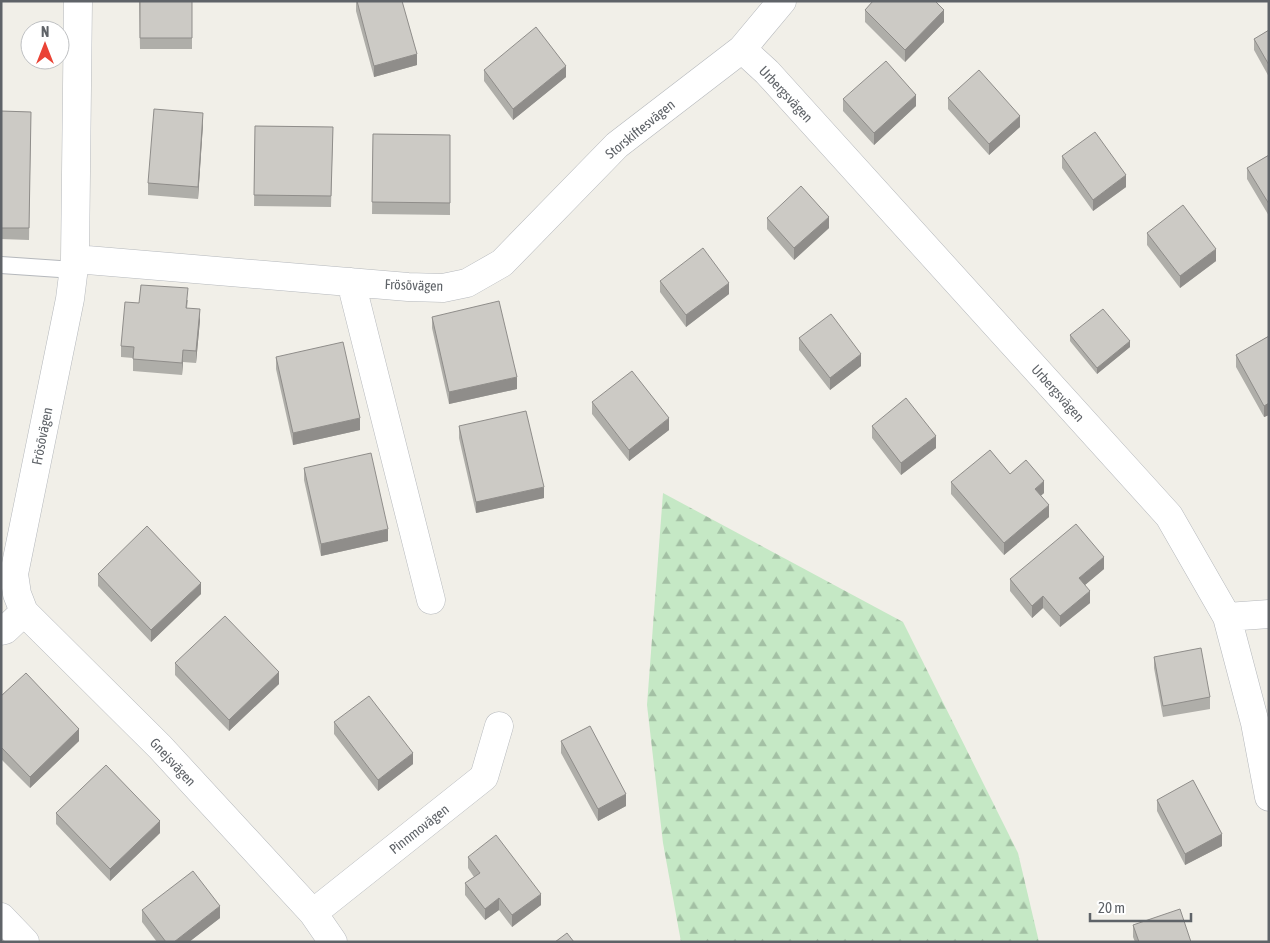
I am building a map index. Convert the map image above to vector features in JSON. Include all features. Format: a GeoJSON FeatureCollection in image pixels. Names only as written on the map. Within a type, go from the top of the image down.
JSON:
{"type":"FeatureCollection","features":[{"type":"Feature","properties":{"kind":"street","name":"Frösövägen"},"geometry":{"type":"LineString","coordinates":[[24,612],[17,594],[14,574],[68,309],[75,265],[78,1]]}},
{"type":"Feature","properties":{"kind":"street","name":"Storskiftesvägen"},"geometry":{"type":"LineString","coordinates":[[502,262],[617,145],[742,49],[782,1]]}},
{"type":"Feature","properties":{"kind":"street","name":"Urbergsvägen"},"geometry":{"type":"LineString","coordinates":[[742,49],[779,86],[1169,516],[1226,617],[1255,723],[1269,798]]}},
{"type":"Feature","properties":{"kind":"street","name":"Frösövägen"},"geometry":{"type":"LineString","coordinates":[[75,265],[443,288],[467,283],[502,262]]}},
{"type":"Feature","properties":{"kind":"street"},"geometry":{"type":"LineString","coordinates":[[351,282],[431,600]]}},
{"type":"Feature","properties":{"kind":"street"},"geometry":{"type":"LineString","coordinates":[[1,631],[5,630],[24,612]]}},
{"type":"Feature","properties":{"kind":"street","name":"Gnejsvägen"},"geometry":{"type":"LineString","coordinates":[[24,612],[160,748],[312,913],[333,942]]}},
{"type":"Feature","properties":{"kind":"street"},"geometry":{"type":"LineString","coordinates":[[1226,617],[1269,614]]}},
{"type":"Feature","properties":{"kind":"street","name":"Pinnmovägen"},"geometry":{"type":"LineString","coordinates":[[312,913],[484,777],[499,726]]}},
{"type":"Feature","properties":{"kind":"street"},"geometry":{"type":"LineString","coordinates":[[1,917],[25,942]]}},
{"type":"Feature","properties":{"kind":"lane"},"geometry":{"type":"LineString","coordinates":[[1,266],[75,265]]}},
{"type":"Feature","properties":{"kind":"green space"},"geometry":{"type":"Polygon","coordinates":[[[663,493],[903,622],[1018,853],[1039,942],[681,942],[663,843],[647,705],[663,493]]]}},
{"type":"Feature","properties":{"kind":"building"},"geometry":{"type":"Polygon","coordinates":[[[140,1],[192,1],[192,38],[140,38],[140,1]]]}},
{"type":"Feature","properties":{"kind":"building"},"geometry":{"type":"Polygon","coordinates":[[[357,1],[402,1],[417,54],[374,66],[357,1]]]}},
{"type":"Feature","properties":{"kind":"building"},"geometry":{"type":"Polygon","coordinates":[[[873,1],[935,1],[944,10],[905,50],[865,10],[873,1]]]}},
{"type":"Feature","properties":{"kind":"building"},"geometry":{"type":"Polygon","coordinates":[[[536,27],[566,66],[513,109],[484,70],[536,27]]]}},
{"type":"Feature","properties":{"kind":"building"},"geometry":{"type":"Polygon","coordinates":[[[1269,30],[1269,65],[1254,39],[1269,30]]]}},
{"type":"Feature","properties":{"kind":"building"},"geometry":{"type":"Polygon","coordinates":[[[886,61],[916,95],[874,133],[843,99],[886,61]]]}},
{"type":"Feature","properties":{"kind":"building"},"geometry":{"type":"Polygon","coordinates":[[[979,70],[1020,116],[989,144],[948,98],[979,70]]]}},
{"type":"Feature","properties":{"kind":"building"},"geometry":{"type":"Polygon","coordinates":[[[154,109],[203,113],[198,187],[148,183],[154,109]]]}},
{"type":"Feature","properties":{"kind":"building"},"geometry":{"type":"Polygon","coordinates":[[[1,111],[31,112],[29,228],[1,228],[1,111]]]}},
{"type":"Feature","properties":{"kind":"building"},"geometry":{"type":"Polygon","coordinates":[[[255,126],[333,127],[331,196],[254,195],[255,126]]]}},
{"type":"Feature","properties":{"kind":"building"},"geometry":{"type":"Polygon","coordinates":[[[1095,132],[1126,175],[1093,200],[1062,156],[1095,132]]]}},
{"type":"Feature","properties":{"kind":"building"},"geometry":{"type":"Polygon","coordinates":[[[373,134],[450,135],[450,203],[372,202],[373,134]]]}},
{"type":"Feature","properties":{"kind":"building"},"geometry":{"type":"Polygon","coordinates":[[[1269,155],[1269,204],[1247,168],[1269,155]]]}},
{"type":"Feature","properties":{"kind":"building"},"geometry":{"type":"Polygon","coordinates":[[[801,186],[829,217],[794,248],[767,218],[801,186]]]}},
{"type":"Feature","properties":{"kind":"building"},"geometry":{"type":"Polygon","coordinates":[[[1183,205],[1216,249],[1180,276],[1147,233],[1183,205]]]}},
{"type":"Feature","properties":{"kind":"building"},"geometry":{"type":"Polygon","coordinates":[[[703,248],[729,283],[686,315],[660,281],[703,248]]]}},
{"type":"Feature","properties":{"kind":"building"},"geometry":{"type":"Polygon","coordinates":[[[141,285],[188,288],[186,308],[200,309],[196,351],[183,350],[182,363],[133,359],[134,347],[121,346],[125,302],[139,303],[141,285]]]}},
{"type":"Feature","properties":{"kind":"building"},"geometry":{"type":"Polygon","coordinates":[[[499,301],[517,377],[449,392],[432,317],[499,301]]]}},
{"type":"Feature","properties":{"kind":"building"},"geometry":{"type":"Polygon","coordinates":[[[1103,309],[1130,341],[1097,368],[1070,335],[1103,309]]]}},
{"type":"Feature","properties":{"kind":"building"},"geometry":{"type":"Polygon","coordinates":[[[831,314],[861,354],[830,378],[799,338],[831,314]]]}},
{"type":"Feature","properties":{"kind":"building"},"geometry":{"type":"Polygon","coordinates":[[[1269,336],[1269,403],[1264,406],[1236,355],[1269,336]]]}},
{"type":"Feature","properties":{"kind":"building"},"geometry":{"type":"Polygon","coordinates":[[[343,342],[360,418],[293,433],[276,357],[343,342]]]}},
{"type":"Feature","properties":{"kind":"building"},"geometry":{"type":"Polygon","coordinates":[[[632,371],[669,418],[629,450],[592,402],[632,371]]]}},
{"type":"Feature","properties":{"kind":"building"},"geometry":{"type":"Polygon","coordinates":[[[906,398],[936,436],[901,463],[872,426],[906,398]]]}},
{"type":"Feature","properties":{"kind":"building"},"geometry":{"type":"Polygon","coordinates":[[[526,411],[544,487],[476,502],[459,426],[526,411]]]}},
{"type":"Feature","properties":{"kind":"building"},"geometry":{"type":"Polygon","coordinates":[[[990,450],[1010,474],[1026,460],[1044,481],[1035,489],[1049,505],[1004,543],[951,482],[990,450]]]}},
{"type":"Feature","properties":{"kind":"building"},"geometry":{"type":"Polygon","coordinates":[[[371,453],[388,529],[321,544],[304,468],[371,453]]]}},
{"type":"Feature","properties":{"kind":"building"},"geometry":{"type":"Polygon","coordinates":[[[1076,524],[1104,557],[1079,578],[1090,591],[1060,616],[1043,596],[1032,606],[1010,579],[1076,524]]]}},
{"type":"Feature","properties":{"kind":"building"},"geometry":{"type":"Polygon","coordinates":[[[147,526],[201,583],[151,630],[98,574],[147,526]]]}},
{"type":"Feature","properties":{"kind":"building"},"geometry":{"type":"Polygon","coordinates":[[[225,616],[279,672],[229,720],[175,663],[225,616]]]}},
{"type":"Feature","properties":{"kind":"building"},"geometry":{"type":"Polygon","coordinates":[[[1201,648],[1210,697],[1163,706],[1154,657],[1201,648]]]}},
{"type":"Feature","properties":{"kind":"building"},"geometry":{"type":"Polygon","coordinates":[[[26,673],[79,729],[30,777],[1,747],[1,696],[26,673]]]}},
{"type":"Feature","properties":{"kind":"building"},"geometry":{"type":"Polygon","coordinates":[[[369,696],[413,753],[378,780],[334,722],[369,696]]]}},
{"type":"Feature","properties":{"kind":"building"},"geometry":{"type":"Polygon","coordinates":[[[590,726],[626,794],[598,809],[561,741],[590,726]]]}},
{"type":"Feature","properties":{"kind":"building"},"geometry":{"type":"Polygon","coordinates":[[[106,765],[160,821],[110,869],[56,813],[106,765]]]}},
{"type":"Feature","properties":{"kind":"building"},"geometry":{"type":"Polygon","coordinates":[[[1193,780],[1222,834],[1185,854],[1157,800],[1193,780]]]}},
{"type":"Feature","properties":{"kind":"building"},"geometry":{"type":"Polygon","coordinates":[[[496,835],[541,894],[512,915],[499,898],[485,909],[465,883],[480,873],[468,857],[496,835]]]}},
{"type":"Feature","properties":{"kind":"building"},"geometry":{"type":"Polygon","coordinates":[[[193,871],[220,906],[174,942],[166,942],[142,910],[193,871]]]}},
{"type":"Feature","properties":{"kind":"building"},"geometry":{"type":"Polygon","coordinates":[[[1180,909],[1191,942],[1139,942],[1133,925],[1180,909]]]}},
{"type":"Feature","properties":{"kind":"building"},"geometry":{"type":"Polygon","coordinates":[[[567,933],[574,942],[555,942],[567,933]]]}}]}
